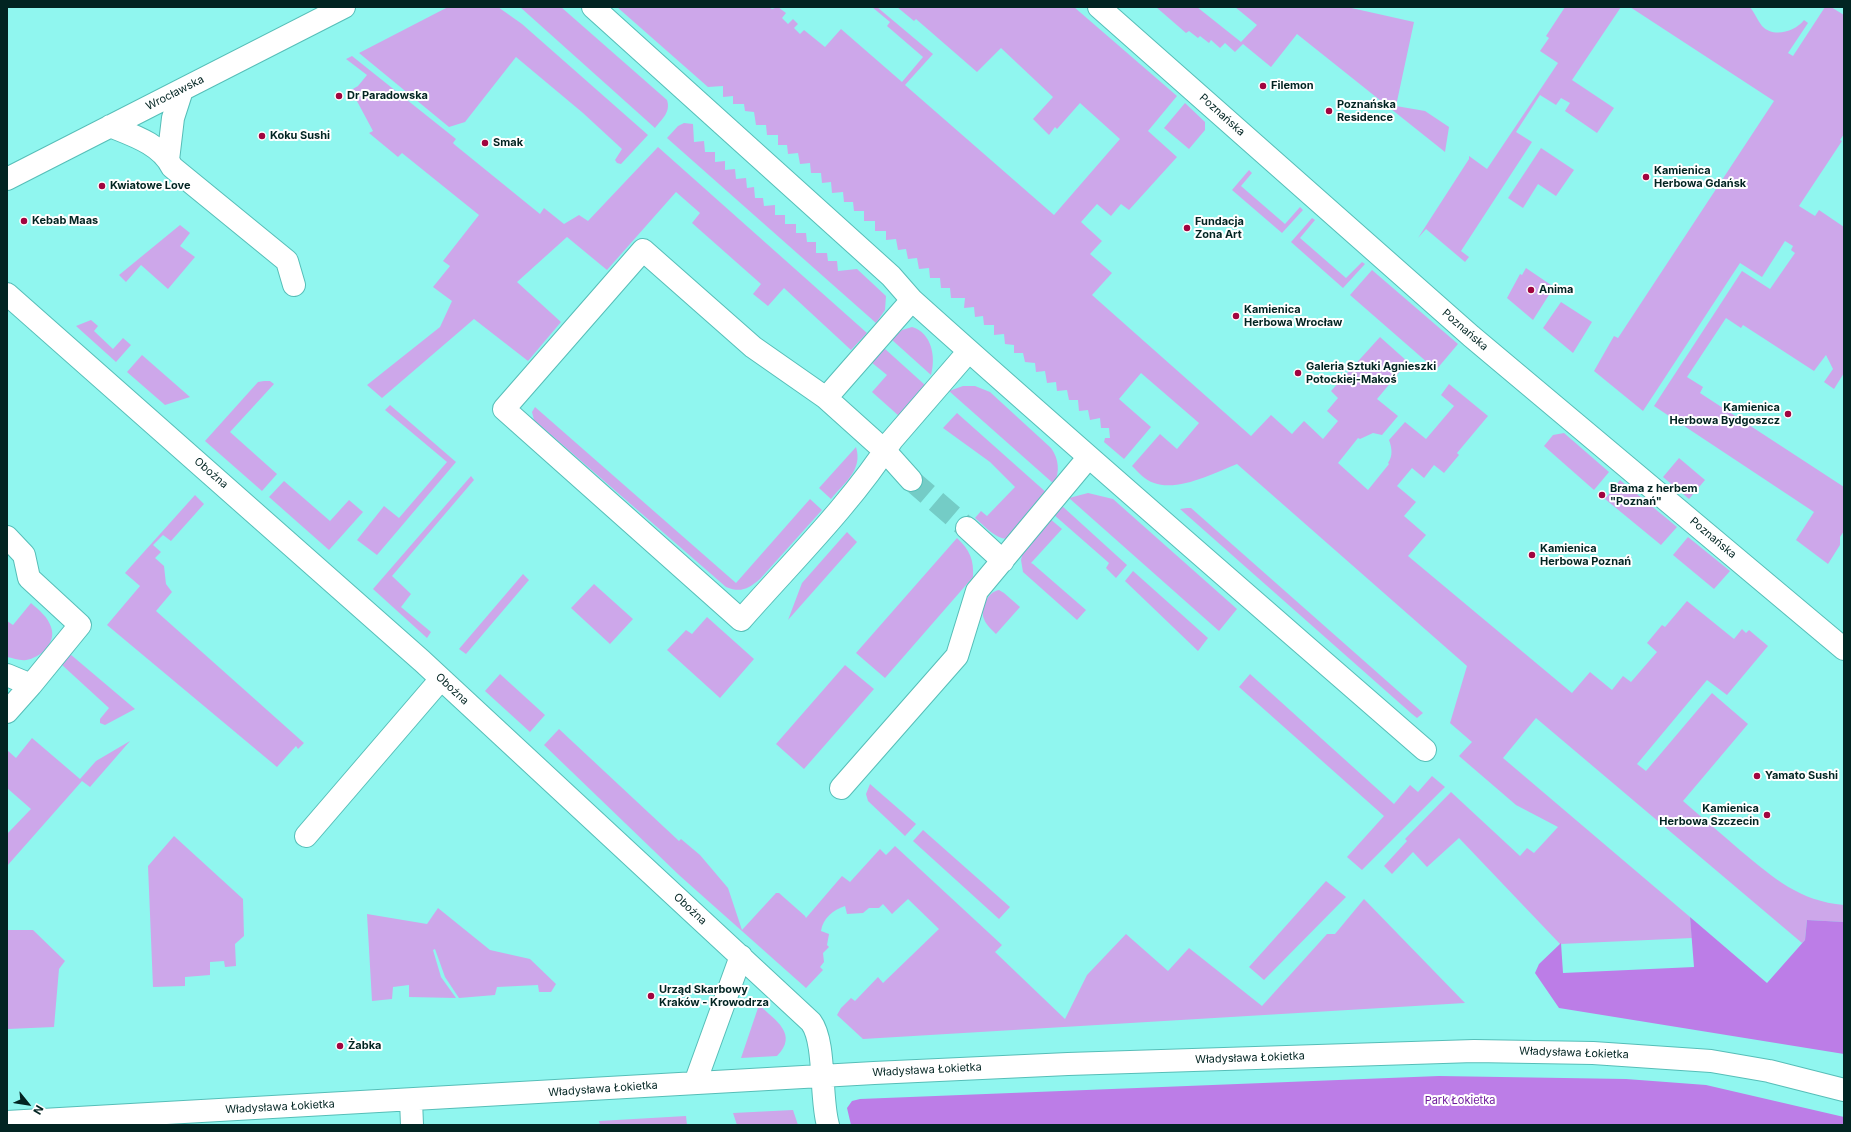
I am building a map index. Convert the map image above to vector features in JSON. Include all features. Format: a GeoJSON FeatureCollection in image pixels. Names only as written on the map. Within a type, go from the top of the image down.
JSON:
{"type":"FeatureCollection","features":[{"type":"Feature","properties":{"kind":"street","name":"Wrocławska"},"geometry":{"type":"LineString","coordinates":[[7,179],[344,7]]}},
{"type":"Feature","properties":{"kind":"street"},"geometry":{"type":"LineString","coordinates":[[593,7],[891,276],[912,300],[1088,458],[1150,510],[1424,750]]}},
{"type":"Feature","properties":{"kind":"street","name":"Poznańska"},"geometry":{"type":"LineString","coordinates":[[1099,7],[1471,336],[1842,643]]}},
{"type":"Feature","properties":{"kind":"street"},"geometry":{"type":"LineString","coordinates":[[168,160],[172,118],[182,90]]}},
{"type":"Feature","properties":{"kind":"street"},"geometry":{"type":"LineString","coordinates":[[110,126],[137,137],[156,149],[168,160],[172,167],[287,261],[294,285]]}},
{"type":"Feature","properties":{"kind":"street"},"geometry":{"type":"LineString","coordinates":[[910,480],[885,451],[826,398],[753,347],[644,250],[504,409],[741,620],[860,486],[885,451],[905,424],[969,351]]}},
{"type":"Feature","properties":{"kind":"street","name":"Oboźna"},"geometry":{"type":"LineString","coordinates":[[7,294],[442,679],[741,956],[815,1028],[818,1035],[823,1102],[828,1125]]}},
{"type":"Feature","properties":{"kind":"street"},"geometry":{"type":"LineString","coordinates":[[826,398],[912,300]]}},
{"type":"Feature","properties":{"kind":"street"},"geometry":{"type":"LineString","coordinates":[[841,788],[957,656],[976,591],[1003,561],[1088,458]]}},
{"type":"Feature","properties":{"kind":"street"},"geometry":{"type":"LineString","coordinates":[[966,528],[1003,561]]}},
{"type":"Feature","properties":{"kind":"street"},"geometry":{"type":"LineString","coordinates":[[7,537],[24,555],[29,578],[80,625],[7,712]]}},
{"type":"Feature","properties":{"kind":"street"},"geometry":{"type":"LineString","coordinates":[[7,675],[31,685]]}},
{"type":"Feature","properties":{"kind":"street"},"geometry":{"type":"LineString","coordinates":[[306,836],[442,679]]}},
{"type":"Feature","properties":{"kind":"street"},"geometry":{"type":"LineString","coordinates":[[695,1083],[741,956]]}},
{"type":"Feature","properties":{"kind":"street","name":"Władysława Łokietka"},"geometry":{"type":"LineString","coordinates":[[7,1122],[225,1118],[411,1100],[822,1076],[1076,1064],[1408,1053],[1526,1051],[1630,1055],[1722,1062],[1769,1071],[1844,1090]]}},
{"type":"Feature","properties":{"kind":"street"},"geometry":{"type":"LineString","coordinates":[[411,1100],[412,1125]]}},
{"type":"Feature","properties":{"kind":"shaded area"},"geometry":{"type":"Polygon","coordinates":[[[448,7],[498,7],[522,24],[648,135],[621,164],[617,163],[615,160],[622,149],[583,113],[516,57],[465,122],[449,127],[359,53],[448,7]]]}},
{"type":"Feature","properties":{"kind":"shaded area"},"geometry":{"type":"Polygon","coordinates":[[[520,7],[561,7],[667,100],[667,112],[655,128],[520,7]]]}},
{"type":"Feature","properties":{"kind":"shaded area"},"geometry":{"type":"Polygon","coordinates":[[[617,7],[769,7],[772,9],[778,7],[786,13],[782,18],[788,24],[793,19],[798,24],[794,28],[800,34],[804,30],[825,47],[841,29],[902,82],[923,57],[887,26],[890,22],[872,7],[877,7],[933,54],[905,85],[1054,215],[1120,139],[1080,103],[1057,129],[1055,127],[1049,135],[1033,119],[1053,97],[1001,48],[977,72],[916,19],[914,21],[897,7],[1074,7],[1177,96],[1148,131],[1177,157],[1129,210],[1121,204],[1111,216],[1097,204],[1081,222],[1102,241],[1090,254],[1112,273],[1092,295],[1251,436],[1271,415],[1292,434],[1304,421],[1323,439],[1338,421],[1327,411],[1338,398],[1331,391],[1380,337],[1408,362],[1377,399],[1398,416],[1382,435],[1373,433],[1360,439],[1358,438],[1338,463],[1368,490],[1389,464],[1388,463],[1392,452],[1389,440],[1405,422],[1426,439],[1454,406],[1441,395],[1449,384],[1488,416],[1457,453],[1459,455],[1444,473],[1434,465],[1424,478],[1412,468],[1397,486],[1416,502],[1404,516],[1426,535],[1408,556],[1572,693],[1590,672],[1612,690],[1623,676],[1631,682],[1657,652],[1647,643],[1662,625],[1665,627],[1687,601],[1734,639],[1742,629],[1746,633],[1749,630],[1768,646],[1727,695],[1707,680],[1637,764],[1646,771],[1712,693],[1748,724],[1683,801],[1753,861],[1788,887],[1814,899],[1844,905],[1844,922],[1807,920],[1805,940],[1802,943],[1536,718],[1503,758],[1690,917],[1692,938],[1560,944],[1459,838],[1427,867],[1413,852],[1392,874],[1384,866],[1407,841],[1405,839],[1451,792],[1520,856],[1527,848],[1534,853],[1558,827],[1516,805],[1459,756],[1472,742],[1450,723],[1467,666],[1237,464],[1196,480],[1174,485],[1154,483],[1145,478],[1132,466],[1160,434],[1177,449],[1199,423],[1141,373],[1119,399],[1151,427],[1124,459],[1104,442],[1105,438],[1110,438],[1109,428],[1101,428],[1100,418],[1090,420],[1088,410],[1079,411],[1078,400],[1069,400],[1067,390],[1057,391],[1056,382],[1047,383],[1045,371],[1036,372],[1035,363],[1025,362],[1023,353],[1014,353],[1014,345],[1005,344],[1004,334],[994,335],[994,325],[984,325],[983,316],[975,317],[974,307],[964,308],[965,298],[951,298],[950,288],[941,288],[940,278],[930,278],[929,268],[919,269],[917,258],[908,259],[906,249],[898,250],[896,239],[886,240],[886,231],[875,231],[875,221],[864,221],[864,211],[854,211],[853,202],[844,202],[843,192],[832,193],[831,182],[822,183],[821,173],[811,173],[810,163],[800,164],[798,153],[788,154],[787,145],[778,145],[778,135],[767,135],[766,125],[756,125],[754,112],[745,111],[744,104],[733,104],[733,96],[723,97],[723,86],[708,87],[617,7]]]}},
{"type":"Feature","properties":{"kind":"shaded area"},"geometry":{"type":"Polygon","coordinates":[[[1156,7],[1197,7],[1241,42],[1257,25],[1235,7],[1347,7],[1414,22],[1396,106],[1425,111],[1449,127],[1445,152],[1297,34],[1271,67],[1243,44],[1235,52],[1225,43],[1220,48],[1211,40],[1209,43],[1200,36],[1198,38],[1189,31],[1186,33],[1156,7]]]}},
{"type":"Feature","properties":{"kind":"shaded area"},"geometry":{"type":"Polygon","coordinates":[[[1565,7],[1621,7],[1572,80],[1614,108],[1597,133],[1565,111],[1570,103],[1561,98],[1556,105],[1540,95],[1516,132],[1532,142],[1461,251],[1469,257],[1465,262],[1426,229],[1418,238],[1469,159],[1469,156],[1487,169],[1558,63],[1540,51],[1549,38],[1546,36],[1565,7]]]}},
{"type":"Feature","properties":{"kind":"shaded area"},"geometry":{"type":"Polygon","coordinates":[[[1630,7],[1750,7],[1762,26],[1767,30],[1778,33],[1795,28],[1804,20],[1808,23],[1788,53],[1793,56],[1825,7],[1831,7],[1844,15],[1844,134],[1840,140],[1842,141],[1799,206],[1815,216],[1819,210],[1844,227],[1844,373],[1834,389],[1824,382],[1833,369],[1826,355],[1814,371],[1743,325],[1741,328],[1726,318],[1687,377],[1703,387],[1700,393],[1844,487],[1844,531],[1840,537],[1840,545],[1828,564],[1796,540],[1814,512],[1654,406],[1742,271],[1770,289],[1795,253],[1791,250],[1793,246],[1785,241],[1762,277],[1740,263],[1643,411],[1594,371],[1614,336],[1618,338],[1774,101],[1630,7]]]}},
{"type":"Feature","properties":{"kind":"shaded area"},"geometry":{"type":"Polygon","coordinates":[[[352,56],[456,139],[453,143],[455,145],[540,214],[544,208],[564,224],[579,215],[588,221],[658,147],[867,333],[851,350],[784,288],[768,306],[753,294],[761,284],[692,223],[700,213],[676,192],[607,270],[567,237],[517,282],[561,322],[528,361],[474,319],[382,398],[367,385],[440,327],[452,301],[433,287],[450,266],[443,261],[479,215],[402,153],[398,157],[369,133],[373,131],[351,90],[358,86],[367,75],[346,59],[352,56]]]}},
{"type":"Feature","properties":{"kind":"shaded area"},"geometry":{"type":"Polygon","coordinates":[[[1185,103],[1205,122],[1205,130],[1189,149],[1164,128],[1185,103]]]}},
{"type":"Feature","properties":{"kind":"shaded area"},"geometry":{"type":"Polygon","coordinates":[[[684,123],[693,124],[694,142],[704,141],[705,152],[715,152],[715,162],[725,161],[725,170],[735,169],[736,179],[746,178],[747,188],[754,187],[755,198],[763,198],[764,206],[775,205],[775,215],[785,215],[785,224],[796,224],[796,233],[806,233],[807,242],[816,242],[816,253],[827,253],[828,261],[837,261],[838,271],[857,269],[886,296],[885,310],[876,323],[667,138],[678,126],[684,123]]]}},
{"type":"Feature","properties":{"kind":"shaded area"},"geometry":{"type":"Polygon","coordinates":[[[1541,148],[1574,170],[1556,196],[1538,184],[1523,208],[1508,198],[1541,148]]]}},
{"type":"Feature","properties":{"kind":"shaded area"},"geometry":{"type":"Polygon","coordinates":[[[1249,170],[1252,173],[1241,186],[1285,224],[1300,207],[1303,210],[1282,233],[1232,190],[1249,170]]]}},
{"type":"Feature","properties":{"kind":"shaded area"},"geometry":{"type":"Polygon","coordinates":[[[1312,218],[1315,220],[1300,238],[1346,278],[1362,262],[1365,264],[1343,288],[1291,242],[1312,218]]]}},
{"type":"Feature","properties":{"kind":"shaded area"},"geometry":{"type":"Polygon","coordinates":[[[180,225],[190,233],[180,246],[195,257],[168,289],[141,265],[126,282],[119,275],[180,225]]]}},
{"type":"Feature","properties":{"kind":"shaded area"},"geometry":{"type":"Polygon","coordinates":[[[1526,268],[1554,287],[1533,320],[1507,298],[1520,274],[1522,275],[1526,268]]]}},
{"type":"Feature","properties":{"kind":"shaded area"},"geometry":{"type":"Polygon","coordinates":[[[1372,270],[1458,344],[1436,370],[1350,295],[1372,270]]]}},
{"type":"Feature","properties":{"kind":"shaded area"},"geometry":{"type":"Polygon","coordinates":[[[1561,302],[1592,322],[1573,353],[1543,328],[1561,302]]]}},
{"type":"Feature","properties":{"kind":"shaded area"},"geometry":{"type":"Polygon","coordinates":[[[91,320],[98,326],[94,331],[113,349],[123,338],[131,345],[116,362],[76,326],[91,320]]]}},
{"type":"Feature","properties":{"kind":"shaded area"},"geometry":{"type":"Polygon","coordinates":[[[912,327],[924,334],[931,346],[933,361],[931,375],[891,339],[902,330],[912,327]]]}},
{"type":"Feature","properties":{"kind":"shaded area"},"geometry":{"type":"Polygon","coordinates":[[[884,348],[925,385],[899,416],[872,392],[887,375],[871,362],[884,348]]]}},
{"type":"Feature","properties":{"kind":"shaded area"},"geometry":{"type":"Polygon","coordinates":[[[142,355],[190,397],[165,405],[127,372],[142,355]]]}},
{"type":"Feature","properties":{"kind":"shaded area"},"geometry":{"type":"Polygon","coordinates":[[[270,381],[274,384],[230,432],[277,474],[262,491],[205,441],[258,382],[270,381]]]}},
{"type":"Feature","properties":{"kind":"shaded area"},"geometry":{"type":"Polygon","coordinates":[[[963,386],[975,386],[990,392],[1051,448],[1056,457],[1058,466],[1054,484],[949,391],[963,386]]]}},
{"type":"Feature","properties":{"kind":"shaded area"},"geometry":{"type":"Polygon","coordinates":[[[390,405],[456,462],[377,555],[357,540],[384,506],[399,518],[447,462],[385,410],[390,405]]]}},
{"type":"Feature","properties":{"kind":"shaded area"},"geometry":{"type":"Polygon","coordinates":[[[535,407],[736,583],[810,499],[822,510],[760,579],[748,588],[740,590],[731,589],[726,587],[534,420],[532,412],[535,407]]]}},
{"type":"Feature","properties":{"kind":"shaded area"},"geometry":{"type":"Polygon","coordinates":[[[957,413],[1048,494],[1007,539],[994,534],[975,518],[981,511],[987,516],[1015,487],[990,462],[943,428],[957,413]]]}},
{"type":"Feature","properties":{"kind":"shaded area"},"geometry":{"type":"Polygon","coordinates":[[[1564,433],[1609,472],[1594,490],[1544,446],[1553,435],[1564,433]]]}},
{"type":"Feature","properties":{"kind":"shaded area"},"geometry":{"type":"Polygon","coordinates":[[[856,447],[858,455],[855,469],[847,481],[831,499],[819,488],[856,447]]]}},
{"type":"Feature","properties":{"kind":"shaded area"},"geometry":{"type":"Polygon","coordinates":[[[1679,458],[1705,480],[1689,499],[1663,477],[1679,458]]]}},
{"type":"Feature","properties":{"kind":"shaded area"},"geometry":{"type":"Polygon","coordinates":[[[471,476],[474,480],[392,576],[411,594],[401,607],[431,632],[427,638],[373,589],[471,476]]]}},
{"type":"Feature","properties":{"kind":"shaded area"},"geometry":{"type":"Polygon","coordinates":[[[1620,480],[1677,527],[1661,545],[1605,499],[1620,480]]]}},
{"type":"Feature","properties":{"kind":"shaded area"},"geometry":{"type":"Polygon","coordinates":[[[284,481],[330,521],[349,500],[363,512],[329,550],[269,497],[284,481]]]}},
{"type":"Feature","properties":{"kind":"shaded area"},"geometry":{"type":"Polygon","coordinates":[[[1088,493],[1113,499],[1237,609],[1219,631],[1069,498],[1088,493]]]}},
{"type":"Feature","properties":{"kind":"shaded area"},"geometry":{"type":"Polygon","coordinates":[[[195,495],[204,504],[171,541],[163,535],[153,545],[161,552],[155,558],[164,566],[166,584],[172,592],[156,611],[304,743],[298,749],[296,746],[277,767],[107,625],[140,586],[125,573],[195,495]]]}},
{"type":"Feature","properties":{"kind":"shaded area"},"geometry":{"type":"Polygon","coordinates":[[[1061,505],[1127,565],[1116,578],[1106,568],[1109,563],[1053,514],[1061,505]]]}},
{"type":"Feature","properties":{"kind":"shaded area"},"geometry":{"type":"Polygon","coordinates":[[[1191,508],[1423,713],[1417,718],[1412,714],[1180,509],[1191,508]]]}},
{"type":"Feature","properties":{"kind":"shaded area"},"geometry":{"type":"Polygon","coordinates":[[[1049,518],[1062,529],[1031,563],[1086,610],[1077,620],[1023,572],[1021,560],[1023,551],[1049,518]]]}},
{"type":"Feature","properties":{"kind":"shaded area"},"geometry":{"type":"Polygon","coordinates":[[[847,532],[857,542],[788,620],[802,583],[847,532]]]}},
{"type":"Feature","properties":{"kind":"shaded area"},"geometry":{"type":"Polygon","coordinates":[[[1688,537],[1730,571],[1714,589],[1673,555],[1688,537]]]}},
{"type":"Feature","properties":{"kind":"shaded area"},"geometry":{"type":"Polygon","coordinates":[[[957,538],[968,551],[972,560],[973,577],[885,678],[856,653],[957,538]]]}},
{"type":"Feature","properties":{"kind":"shaded area"},"geometry":{"type":"Polygon","coordinates":[[[1133,571],[1208,638],[1198,651],[1125,581],[1133,571]]]}},
{"type":"Feature","properties":{"kind":"shaded area"},"geometry":{"type":"Polygon","coordinates":[[[523,574],[529,580],[466,654],[459,649],[523,574]]]}},
{"type":"Feature","properties":{"kind":"shaded area"},"geometry":{"type":"Polygon","coordinates":[[[594,584],[633,619],[610,644],[571,608],[594,584]]]}},
{"type":"Feature","properties":{"kind":"shaded area"},"geometry":{"type":"Polygon","coordinates":[[[999,590],[1020,607],[996,634],[985,621],[983,611],[988,597],[995,591],[999,590]]]}},
{"type":"Feature","properties":{"kind":"shaded area"},"geometry":{"type":"Polygon","coordinates":[[[31,603],[50,623],[52,639],[42,653],[31,659],[21,660],[7,657],[7,621],[13,625],[31,603]]]}},
{"type":"Feature","properties":{"kind":"shaded area"},"geometry":{"type":"Polygon","coordinates":[[[707,617],[754,659],[720,698],[667,650],[686,630],[692,634],[707,617]]]}},
{"type":"Feature","properties":{"kind":"shaded area"},"geometry":{"type":"Polygon","coordinates":[[[70,654],[135,709],[105,725],[100,723],[100,719],[109,708],[61,664],[70,654]]]}},
{"type":"Feature","properties":{"kind":"shaded area"},"geometry":{"type":"Polygon","coordinates":[[[845,665],[874,689],[804,769],[776,744],[845,665]]]}},
{"type":"Feature","properties":{"kind":"shaded area"},"geometry":{"type":"Polygon","coordinates":[[[500,674],[545,715],[530,732],[485,691],[500,674]]]}},
{"type":"Feature","properties":{"kind":"shaded area"},"geometry":{"type":"Polygon","coordinates":[[[1250,674],[1394,804],[1410,785],[1418,792],[1432,776],[1445,787],[1362,870],[1347,857],[1384,816],[1239,687],[1250,674]]]}},
{"type":"Feature","properties":{"kind":"shaded area"},"geometry":{"type":"Polygon","coordinates":[[[559,729],[679,841],[681,839],[700,855],[728,888],[742,930],[776,893],[779,893],[806,918],[842,876],[850,882],[880,849],[886,855],[895,846],[1002,945],[995,952],[1065,1019],[1087,975],[1126,934],[1168,971],[1189,948],[1262,1006],[1327,934],[1335,934],[1364,899],[1465,1003],[863,1039],[837,1015],[841,1008],[851,998],[855,1001],[878,977],[883,983],[939,929],[908,899],[892,914],[883,904],[879,908],[869,908],[863,913],[847,914],[845,906],[829,915],[822,926],[821,931],[829,934],[827,945],[829,947],[823,953],[824,962],[820,967],[823,970],[806,988],[679,875],[544,745],[559,729]]]}},
{"type":"Feature","properties":{"kind":"shaded area"},"geometry":{"type":"Polygon","coordinates":[[[32,738],[80,779],[96,761],[130,741],[90,787],[82,781],[7,866],[7,834],[31,809],[7,788],[7,750],[16,758],[32,738]]]}},
{"type":"Feature","properties":{"kind":"shaded area"},"geometry":{"type":"Polygon","coordinates":[[[870,784],[916,824],[905,836],[868,801],[866,794],[870,784]]]}},
{"type":"Feature","properties":{"kind":"shaded area"},"geometry":{"type":"Polygon","coordinates":[[[923,830],[1010,907],[999,919],[913,841],[923,830]]]}},
{"type":"Feature","properties":{"kind":"shaded area"},"geometry":{"type":"Polygon","coordinates":[[[174,836],[243,899],[244,936],[235,944],[236,966],[225,967],[224,961],[210,962],[210,975],[185,977],[185,986],[153,987],[148,866],[174,836]]]}},
{"type":"Feature","properties":{"kind":"shaded area"},"geometry":{"type":"Polygon","coordinates":[[[1326,881],[1346,897],[1264,980],[1249,967],[1326,881]]]}},
{"type":"Feature","properties":{"kind":"shaded area"},"geometry":{"type":"Polygon","coordinates":[[[438,908],[490,950],[530,959],[556,984],[551,992],[539,992],[538,985],[497,987],[495,995],[459,998],[445,977],[435,949],[433,950],[441,977],[456,998],[409,997],[409,985],[393,987],[392,999],[372,1001],[367,914],[427,924],[438,908]]]}},
{"type":"Feature","properties":{"kind":"shaded area"},"geometry":{"type":"Polygon","coordinates":[[[7,930],[33,930],[65,961],[59,969],[54,1027],[8,1029],[7,930]]]}},
{"type":"Feature","properties":{"kind":"shaded area"},"geometry":{"type":"Polygon","coordinates":[[[759,1005],[778,1022],[785,1034],[786,1041],[777,1056],[741,1058],[759,1005]]]}},
{"type":"Feature","properties":{"kind":"shaded area"},"geometry":{"type":"Polygon","coordinates":[[[793,1110],[798,1125],[737,1125],[733,1113],[793,1110]]]}},
{"type":"Feature","properties":{"kind":"shaded area"},"geometry":{"type":"Polygon","coordinates":[[[686,1116],[687,1125],[600,1125],[599,1121],[686,1116]]]}},
{"type":"Feature","properties":{"kind":"green space"},"geometry":{"type":"Polygon","coordinates":[[[1690,917],[1767,983],[1805,940],[1807,920],[1844,922],[1844,1054],[1559,1008],[1535,973],[1539,964],[1561,943],[1563,973],[1694,967],[1690,917]]]}},
{"type":"Feature","properties":{"kind":"green space","name":"Park Łokietka"},"geometry":{"type":"Polygon","coordinates":[[[1439,1076],[1626,1079],[1706,1085],[1844,1117],[1844,1125],[851,1125],[847,1108],[852,1101],[860,1099],[1439,1076]]]}},
{"type":"Feature","properties":{"kind":"tunnel"},"geometry":{"type":"LineString","coordinates":[[911,480],[967,528]]}},
{"type":"Feature","properties":{"kind":"place","name":"Filemon"},"geometry":{"type":"Point","coordinates":[1263,86]}},
{"type":"Feature","properties":{"kind":"place","name":"Dr Paradowska"},"geometry":{"type":"Point","coordinates":[339,96]}},
{"type":"Feature","properties":{"kind":"place","name":"Poznańska Residence"},"geometry":{"type":"Point","coordinates":[1329,111]}},
{"type":"Feature","properties":{"kind":"place","name":"Koku Sushi"},"geometry":{"type":"Point","coordinates":[262,136]}},
{"type":"Feature","properties":{"kind":"place","name":"Smak"},"geometry":{"type":"Point","coordinates":[485,143]}},
{"type":"Feature","properties":{"kind":"place","name":"Kamienica Herbowa Gdańsk"},"geometry":{"type":"Point","coordinates":[1646,177]}},
{"type":"Feature","properties":{"kind":"place","name":"Kwiatowe Love"},"geometry":{"type":"Point","coordinates":[102,186]}},
{"type":"Feature","properties":{"kind":"place","name":"Kebab Maas"},"geometry":{"type":"Point","coordinates":[24,221]}},
{"type":"Feature","properties":{"kind":"place","name":"Fundacja Zona Art"},"geometry":{"type":"Point","coordinates":[1187,228]}},
{"type":"Feature","properties":{"kind":"place","name":"Anima"},"geometry":{"type":"Point","coordinates":[1531,290]}},
{"type":"Feature","properties":{"kind":"place","name":"Kamienica Herbowa Wrocław"},"geometry":{"type":"Point","coordinates":[1236,316]}},
{"type":"Feature","properties":{"kind":"place","name":"Galeria Sztuki Agnieszki Potockiej-Makoś"},"geometry":{"type":"Point","coordinates":[1298,373]}},
{"type":"Feature","properties":{"kind":"place","name":"Kamienica Herbowa Bydgoszcz"},"geometry":{"type":"Point","coordinates":[1788,414]}},
{"type":"Feature","properties":{"kind":"place","name":"Brama z herbem \"Poznań\""},"geometry":{"type":"Point","coordinates":[1602,495]}},
{"type":"Feature","properties":{"kind":"place","name":"Kamienica Herbowa Poznań"},"geometry":{"type":"Point","coordinates":[1532,555]}},
{"type":"Feature","properties":{"kind":"place","name":"Yamato Sushi"},"geometry":{"type":"Point","coordinates":[1757,776]}},
{"type":"Feature","properties":{"kind":"place","name":"Kamienica Herbowa Szczecin"},"geometry":{"type":"Point","coordinates":[1767,815]}},
{"type":"Feature","properties":{"kind":"place","name":"Urząd Skarbowy Kraków - Krowodrza"},"geometry":{"type":"Point","coordinates":[651,996]}},
{"type":"Feature","properties":{"kind":"place","name":"Żabka"},"geometry":{"type":"Point","coordinates":[340,1046]}}]}
